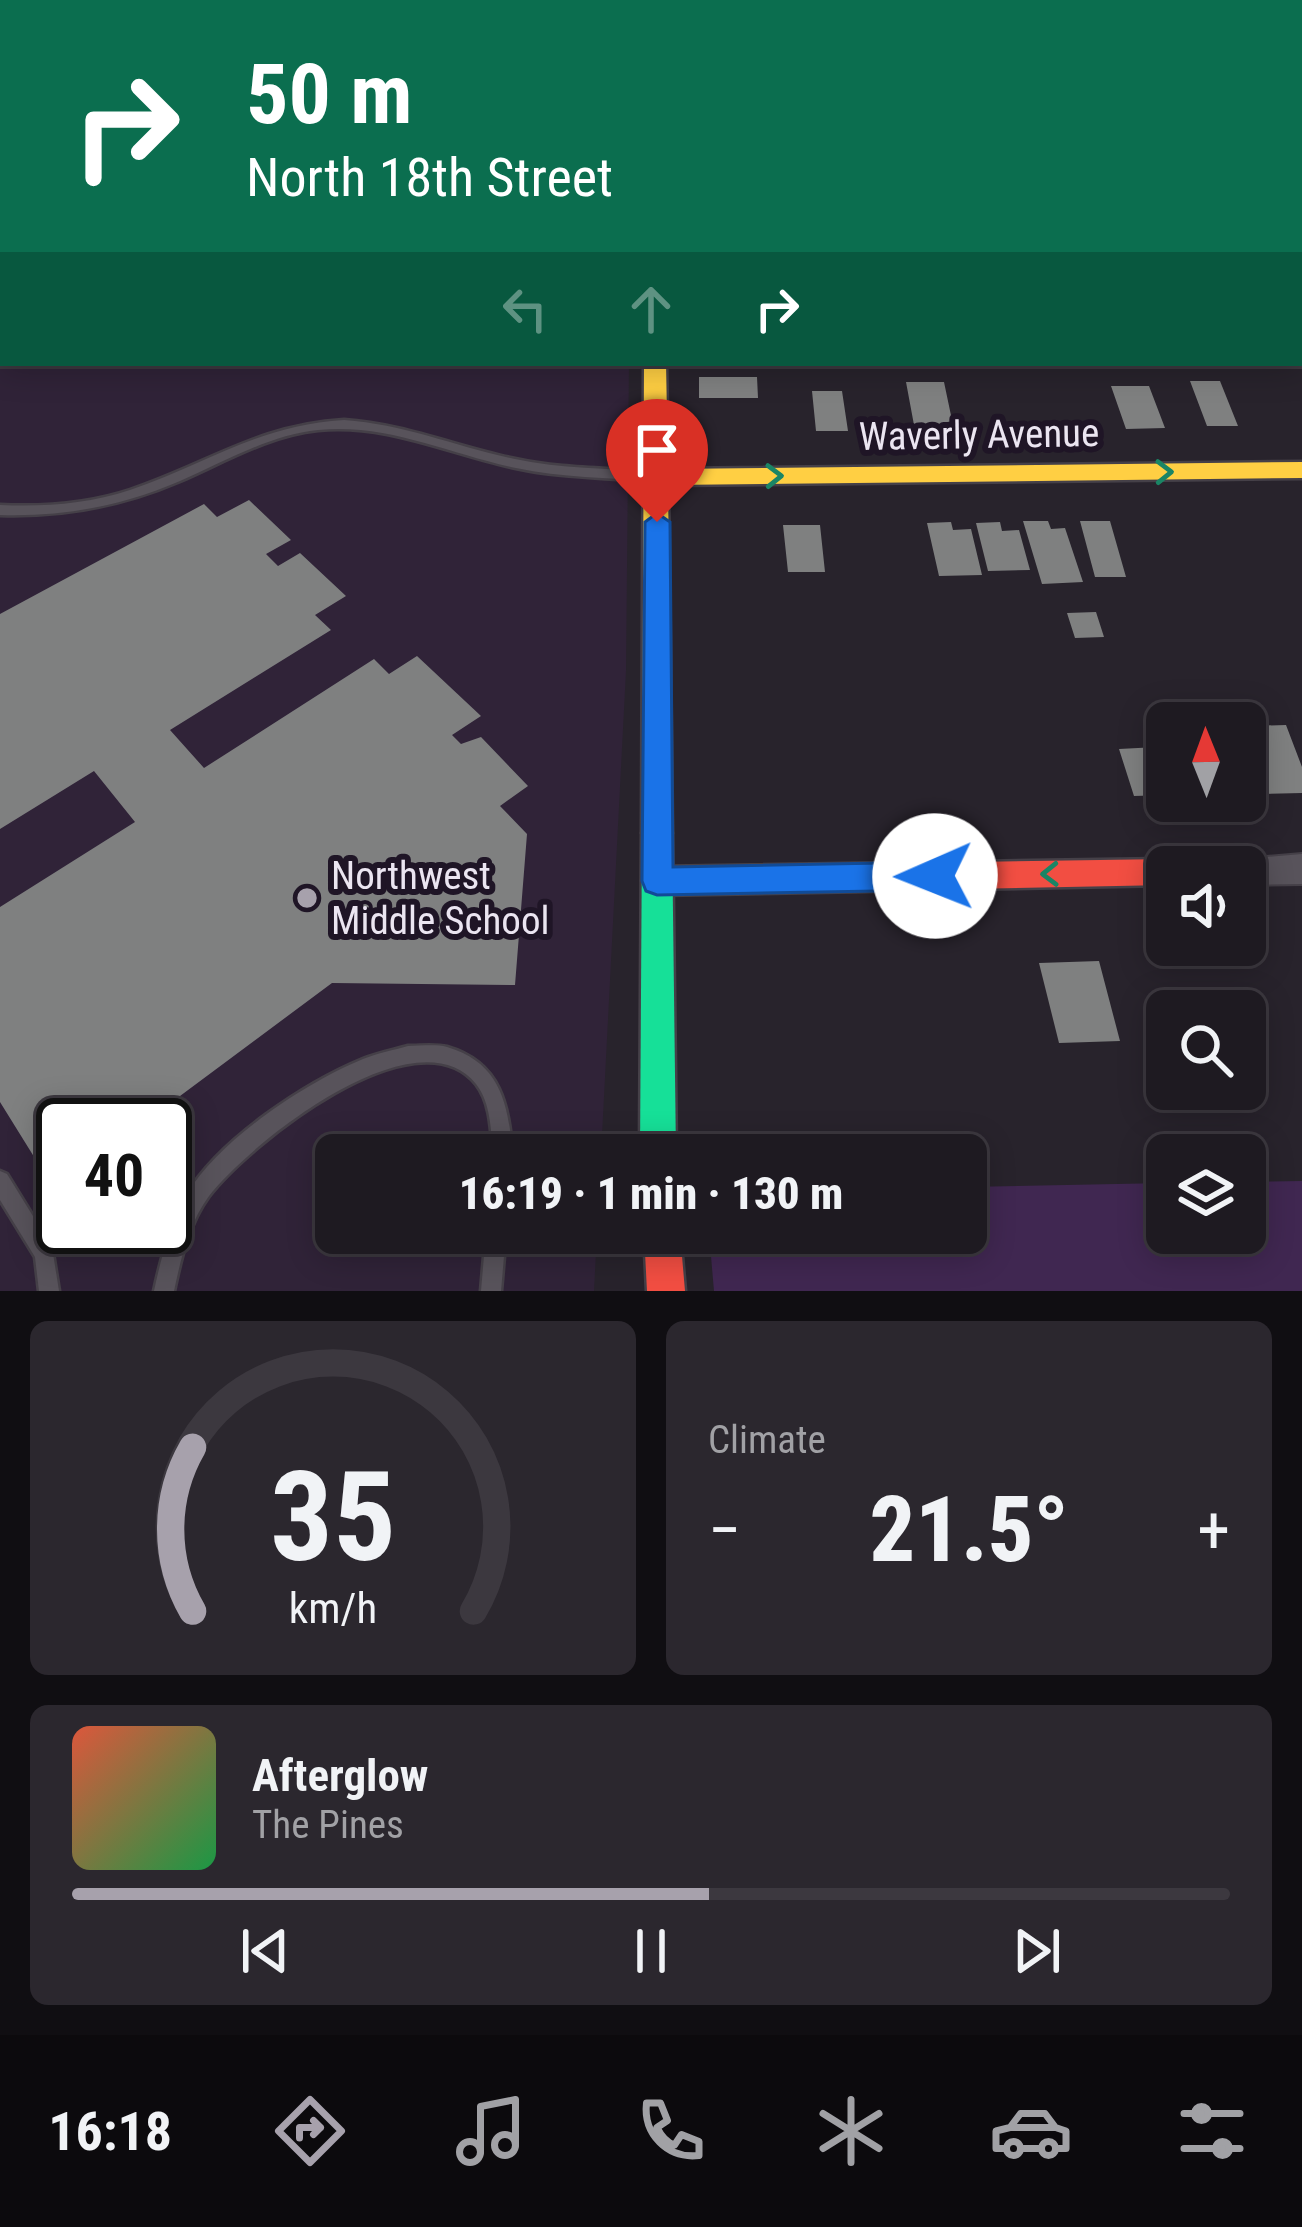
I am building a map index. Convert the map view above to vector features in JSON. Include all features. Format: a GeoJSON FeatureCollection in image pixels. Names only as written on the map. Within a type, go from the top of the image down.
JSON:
{"type":"FeatureCollection","features":[{"type":"Feature","properties":{"kind":"street"},"geometry":{"type":"LineString","coordinates":[[655,366],[658,1134]]}},
{"type":"Feature","properties":{"kind":"street","name":"Waverly Avenue"},"geometry":{"type":"LineString","coordinates":[[657,477],[1302,470]]}},
{"type":"Feature","properties":{"kind":"street"},"geometry":{"type":"LineString","coordinates":[[1266,870],[1302,869]]}},
{"type":"Feature","properties":{"kind":"street"},"geometry":{"type":"LineString","coordinates":[[657,881],[1146,872]]}},
{"type":"Feature","properties":{"kind":"street"},"geometry":{"type":"LineString","coordinates":[[663,1254],[666,1291]]}},
{"type":"Feature","properties":{"kind":"lane"},"geometry":{"type":"LineString","coordinates":[[0,510],[32,512],[113,501],[271,433],[358,423],[406,430],[544,469],[657,477]]}},
{"type":"Feature","properties":{"kind":"lane"},"geometry":{"type":"LineString","coordinates":[[164,1291],[172,1250],[200,1192],[241,1145],[329,1085],[378,1060],[433,1052],[475,1069],[496,1102],[500,1134]]}},
{"type":"Feature","properties":{"kind":"lane"},"geometry":{"type":"LineString","coordinates":[[0,1180],[45,1254],[50,1291]]}},
{"type":"Feature","properties":{"kind":"lane"},"geometry":{"type":"LineString","coordinates":[[491,1291],[494,1254]]}},
{"type":"Feature","properties":{"kind":"shaded area","name":"Northwest Middle School"},"geometry":{"type":"Polygon","coordinates":[[[0,366],[629,366],[626,671],[602,1134],[315,1134],[315,1254],[596,1254],[594,1291],[0,1291],[0,366]]]}},
{"type":"Feature","properties":{"kind":"shaded area"},"geometry":{"type":"Polygon","coordinates":[[[1302,1181],[1302,1291],[714,1291],[711,1254],[987,1254],[987,1187],[1146,1183],[1146,1254],[1266,1254],[1266,1182],[1302,1181]]]}},
{"type":"Feature","properties":{"kind":"building"},"geometry":{"type":"Polygon","coordinates":[[[699,377],[757,377],[758,398],[699,398],[699,377]]]}},
{"type":"Feature","properties":{"kind":"building"},"geometry":{"type":"Polygon","coordinates":[[[1190,381],[1220,381],[1238,426],[1207,426],[1190,381]]]}},
{"type":"Feature","properties":{"kind":"building"},"geometry":{"type":"Polygon","coordinates":[[[906,382],[944,382],[953,425],[914,425],[906,382]]]}},
{"type":"Feature","properties":{"kind":"building"},"geometry":{"type":"Polygon","coordinates":[[[1111,386],[1149,386],[1165,428],[1126,429],[1111,386]]]}},
{"type":"Feature","properties":{"kind":"building"},"geometry":{"type":"Polygon","coordinates":[[[812,391],[842,391],[848,431],[816,431],[812,391]]]}},
{"type":"Feature","properties":{"kind":"building"},"geometry":{"type":"Polygon","coordinates":[[[249,500],[291,540],[266,554],[278,566],[300,553],[346,596],[315,615],[331,630],[170,730],[204,768],[374,659],[389,674],[417,656],[481,716],[452,735],[461,744],[481,737],[528,786],[500,806],[527,834],[515,985],[332,983],[177,1098],[36,1098],[36,1160],[0,1102],[0,907],[135,822],[94,771],[0,829],[0,614],[204,504],[217,517],[249,500]]]}},
{"type":"Feature","properties":{"kind":"building"},"geometry":{"type":"Polygon","coordinates":[[[1023,521],[1048,521],[1051,529],[1065,528],[1083,582],[1042,584],[1023,521]]]}},
{"type":"Feature","properties":{"kind":"building"},"geometry":{"type":"Polygon","coordinates":[[[1080,521],[1110,521],[1126,577],[1095,577],[1080,521]]]}},
{"type":"Feature","properties":{"kind":"building"},"geometry":{"type":"Polygon","coordinates":[[[951,522],[953,530],[971,529],[982,575],[939,576],[927,523],[951,522]]]}},
{"type":"Feature","properties":{"kind":"building"},"geometry":{"type":"Polygon","coordinates":[[[1000,522],[1002,531],[1019,530],[1030,570],[988,571],[976,523],[1000,522]]]}},
{"type":"Feature","properties":{"kind":"building"},"geometry":{"type":"Polygon","coordinates":[[[783,525],[820,525],[825,572],[788,572],[783,525]]]}},
{"type":"Feature","properties":{"kind":"building"},"geometry":{"type":"Polygon","coordinates":[[[1096,612],[1104,637],[1075,638],[1067,613],[1096,612]]]}},
{"type":"Feature","properties":{"kind":"building"},"geometry":{"type":"Polygon","coordinates":[[[1266,725],[1286,725],[1302,767],[1302,793],[1266,794],[1266,725]]]}},
{"type":"Feature","properties":{"kind":"building"},"geometry":{"type":"Polygon","coordinates":[[[1146,748],[1146,796],[1134,796],[1119,749],[1146,748]]]}},
{"type":"Feature","properties":{"kind":"building"},"geometry":{"type":"Polygon","coordinates":[[[1099,961],[1120,1041],[1059,1043],[1039,963],[1099,961]]]}},
{"type":"Feature","properties":{"kind":"traffic: fast"},"geometry":{"type":"LineString","coordinates":[[657,833],[658,1134]]}},
{"type":"Feature","properties":{"kind":"traffic: slow"},"geometry":{"type":"LineString","coordinates":[[655,366],[657,833]]}},
{"type":"Feature","properties":{"kind":"traffic: slow"},"geometry":{"type":"LineString","coordinates":[[657,477],[1302,470]]}},
{"type":"Feature","properties":{"kind":"traffic: jam"},"geometry":{"type":"LineString","coordinates":[[657,881],[1146,872]]}},
{"type":"Feature","properties":{"kind":"traffic: jam"},"geometry":{"type":"LineString","coordinates":[[663,1254],[666,1291]]}},
{"type":"Feature","properties":{"kind":"place","name":"Northwest Middle School"},"geometry":{"type":"Point","coordinates":[307,898]}},
{"type":"Feature","properties":{"kind":"route"},"geometry":{"type":"LineString","coordinates":[[657,522],[657,881],[935,876]]}}]}
